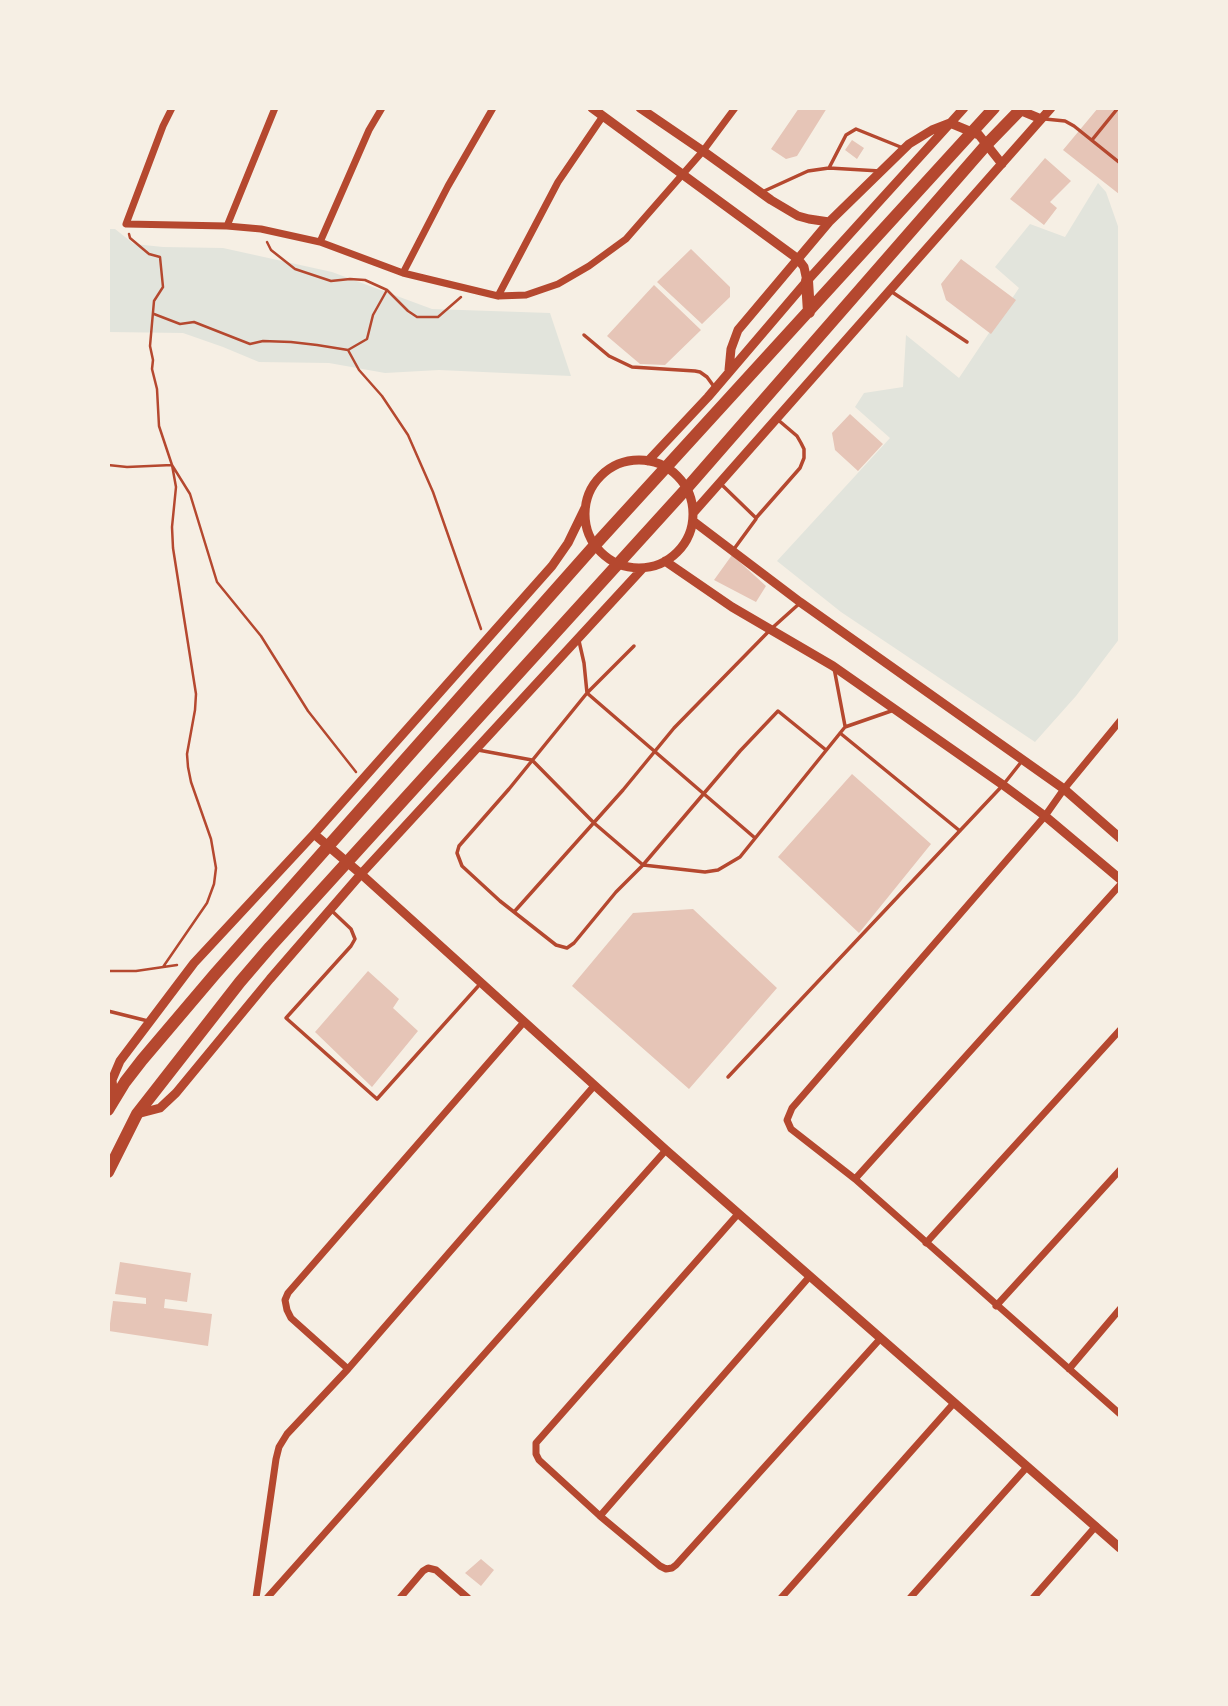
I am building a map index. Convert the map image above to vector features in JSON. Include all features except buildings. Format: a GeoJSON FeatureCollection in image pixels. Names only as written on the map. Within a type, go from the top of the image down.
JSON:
{"type":"FeatureCollection","features":[{"type":"Feature","properties":{"kind":"main road"},"geometry":{"type":"LineString","coordinates":[[136,1114],[112,1105],[131,1075],[159,1040],[595,545],[994,108]]}},
{"type":"Feature","properties":{"kind":"main road"},"geometry":{"type":"LineString","coordinates":[[108,1172],[136,1114],[240,982],[686,489],[1019,109]]}},
{"type":"Feature","properties":{"kind":"main road"},"geometry":{"type":"LineString","coordinates":[[807,281],[809,312]]}},
{"type":"Feature","properties":{"kind":"street"},"geometry":{"type":"LineString","coordinates":[[172,108],[126,224],[261,229],[320,242],[403,273],[498,296],[526,295],[558,284],[626,239],[703,151],[736,108]]}},
{"type":"Feature","properties":{"kind":"street"},"geometry":{"type":"LineString","coordinates":[[227,226],[275,108]]}},
{"type":"Feature","properties":{"kind":"street"},"geometry":{"type":"LineString","coordinates":[[320,242],[369,130],[383,108]]}},
{"type":"Feature","properties":{"kind":"street"},"geometry":{"type":"LineString","coordinates":[[403,273],[448,186],[493,108]]}},
{"type":"Feature","properties":{"kind":"street"},"geometry":{"type":"LineString","coordinates":[[592,108],[798,259],[807,281]]}},
{"type":"Feature","properties":{"kind":"street"},"geometry":{"type":"LineString","coordinates":[[640,108],[798,216],[829,222]]}},
{"type":"Feature","properties":{"kind":"street"},"geometry":{"type":"LineString","coordinates":[[648,461],[964,108]]}},
{"type":"Feature","properties":{"kind":"street"},"geometry":{"type":"LineString","coordinates":[[585,508],[589,534],[595,545],[617,564],[643,568],[665,561],[686,540],[694,516],[720,484],[1051,108]]}},
{"type":"Feature","properties":{"kind":"street"},"geometry":{"type":"LineString","coordinates":[[1019,109],[1041,119]]}},
{"type":"Feature","properties":{"kind":"street"},"geometry":{"type":"LineString","coordinates":[[498,296],[558,181],[603,116]]}},
{"type":"Feature","properties":{"kind":"street"},"geometry":{"type":"LineString","coordinates":[[729,372],[731,349],[738,330],[829,222],[904,149],[932,130],[950,123],[979,135],[1002,164]]}},
{"type":"Feature","properties":{"kind":"street"},"geometry":{"type":"LineString","coordinates":[[112,1105],[110,1083],[120,1061],[194,963],[314,834],[552,566],[568,543],[594,484],[614,466],[626,462],[648,461],[665,469],[686,489],[694,516],[732,551],[800,603],[1064,789],[1119,838]]}},
{"type":"Feature","properties":{"kind":"street"},"geometry":{"type":"LineString","coordinates":[[665,561],[732,607],[833,666],[896,710],[1045,816],[1119,879]]}},
{"type":"Feature","properties":{"kind":"street"},"geometry":{"type":"LineString","coordinates":[[136,1114],[160,1108],[176,1093],[361,874],[643,568]]}},
{"type":"Feature","properties":{"kind":"street"},"geometry":{"type":"LineString","coordinates":[[1119,722],[1045,816],[792,1108],[787,1120],[791,1129],[855,1179],[1119,1414]]}},
{"type":"Feature","properties":{"kind":"street"},"geometry":{"type":"LineString","coordinates":[[314,834],[738,1214],[1119,1548]]}},
{"type":"Feature","properties":{"kind":"street"},"geometry":{"type":"LineString","coordinates":[[855,1179],[1119,885]]}},
{"type":"Feature","properties":{"kind":"street"},"geometry":{"type":"LineString","coordinates":[[348,1369],[291,1318],[285,1300],[288,1293],[524,1022]]}},
{"type":"Feature","properties":{"kind":"street"},"geometry":{"type":"LineString","coordinates":[[926,1243],[1119,1030]]}},
{"type":"Feature","properties":{"kind":"street"},"geometry":{"type":"LineString","coordinates":[[256,1598],[276,1459],[287,1434],[348,1369],[594,1086]]}},
{"type":"Feature","properties":{"kind":"street"},"geometry":{"type":"LineString","coordinates":[[267,1598],[666,1150]]}},
{"type":"Feature","properties":{"kind":"street"},"geometry":{"type":"LineString","coordinates":[[996,1306],[1119,1170]]}},
{"type":"Feature","properties":{"kind":"street"},"geometry":{"type":"LineString","coordinates":[[738,1214],[536,1443],[539,1460],[600,1516],[660,1566],[666,1569],[676,1565],[880,1339]]}},
{"type":"Feature","properties":{"kind":"street"},"geometry":{"type":"LineString","coordinates":[[600,1516],[810,1276]]}},
{"type":"Feature","properties":{"kind":"street"},"geometry":{"type":"LineString","coordinates":[[1069,1369],[1119,1309]]}},
{"type":"Feature","properties":{"kind":"street"},"geometry":{"type":"LineString","coordinates":[[781,1598],[954,1403]]}},
{"type":"Feature","properties":{"kind":"street"},"geometry":{"type":"LineString","coordinates":[[910,1598],[1027,1467]]}},
{"type":"Feature","properties":{"kind":"street"},"geometry":{"type":"LineString","coordinates":[[1033,1598],[1096,1526]]}},
{"type":"Feature","properties":{"kind":"street"},"geometry":{"type":"LineString","coordinates":[[400,1598],[428,1568],[436,1570],[468,1598]]}},
{"type":"Feature","properties":{"kind":"lane"},"geometry":{"type":"LineString","coordinates":[[1092,140],[1118,108]]}},
{"type":"Feature","properties":{"kind":"lane"},"geometry":{"type":"LineString","coordinates":[[1041,119],[1065,121],[1074,126],[1119,163]]}},
{"type":"Feature","properties":{"kind":"lane"},"geometry":{"type":"LineString","coordinates":[[829,168],[846,135],[856,129],[904,149]]}},
{"type":"Feature","properties":{"kind":"lane"},"geometry":{"type":"LineString","coordinates":[[761,192],[808,172],[829,168],[881,171]]}},
{"type":"Feature","properties":{"kind":"lane"},"geometry":{"type":"LineString","coordinates":[[890,290],[967,342]]}},
{"type":"Feature","properties":{"kind":"lane"},"geometry":{"type":"LineString","coordinates":[[584,335],[609,356],[632,367],[700,372],[715,388]]}},
{"type":"Feature","properties":{"kind":"lane"},"geometry":{"type":"LineString","coordinates":[[732,551],[800,468],[804,458],[804,449],[797,436],[777,419]]}},
{"type":"Feature","properties":{"kind":"lane"},"geometry":{"type":"LineString","coordinates":[[720,484],[756,519]]}},
{"type":"Feature","properties":{"kind":"lane"},"geometry":{"type":"LineString","coordinates":[[514,912],[674,728],[800,603]]}},
{"type":"Feature","properties":{"kind":"lane"},"geometry":{"type":"LineString","coordinates":[[578,639],[587,693],[755,838]]}},
{"type":"Feature","properties":{"kind":"lane"},"geometry":{"type":"LineString","coordinates":[[634,646],[587,693],[471,831],[457,853],[462,866],[556,946],[567,948],[574,943],[616,892],[643,865],[740,751],[778,711],[826,750]]}},
{"type":"Feature","properties":{"kind":"lane"},"geometry":{"type":"LineString","coordinates":[[833,666],[845,727]]}},
{"type":"Feature","properties":{"kind":"lane"},"geometry":{"type":"LineString","coordinates":[[476,749],[532,760],[594,823],[643,865],[696,872],[718,870],[740,857],[845,727],[896,710]]}},
{"type":"Feature","properties":{"kind":"lane"},"geometry":{"type":"LineString","coordinates":[[840,733],[960,831]]}},
{"type":"Feature","properties":{"kind":"lane"},"geometry":{"type":"LineString","coordinates":[[727,1077],[1003,785],[1023,759]]}},
{"type":"Feature","properties":{"kind":"lane"},"geometry":{"type":"LineString","coordinates":[[330,909],[351,929],[355,939],[286,1018],[377,1099],[481,983]]}},
{"type":"Feature","properties":{"kind":"lane"},"geometry":{"type":"LineString","coordinates":[[108,1011],[150,1022]]}},
{"type":"Feature","properties":{"kind":"path"},"geometry":{"type":"LineString","coordinates":[[126,224],[130,239],[149,254],[160,257],[163,287],[154,301],[150,346],[157,389],[159,426],[176,487],[173,548],[196,694],[188,767],[211,839],[216,868],[207,903],[163,967]]}},
{"type":"Feature","properties":{"kind":"path"},"geometry":{"type":"LineString","coordinates":[[261,229],[271,250],[295,270],[331,281],[365,280],[387,290],[417,317],[438,317],[470,290]]}},
{"type":"Feature","properties":{"kind":"path"},"geometry":{"type":"LineString","coordinates":[[153,313],[180,324],[194,322],[250,344],[263,341],[291,342],[348,350],[367,339],[373,315],[387,290]]}},
{"type":"Feature","properties":{"kind":"path"},"geometry":{"type":"LineString","coordinates":[[348,350],[359,370],[382,396],[408,435],[433,492],[485,642]]}},
{"type":"Feature","properties":{"kind":"path"},"geometry":{"type":"LineString","coordinates":[[108,465],[172,465]]}},
{"type":"Feature","properties":{"kind":"path"},"geometry":{"type":"LineString","coordinates":[[172,465],[191,494],[217,582],[261,636],[308,711],[361,779]]}},
{"type":"Feature","properties":{"kind":"path"},"geometry":{"type":"LineString","coordinates":[[108,971],[136,971],[194,963]]}},
{"type":"Feature","properties":{"kind":"shaded area"},"geometry":{"type":"Polygon","coordinates":[[[1098,183],[1106,192],[1120,232],[1120,638],[1076,696],[1035,742],[841,612],[777,561],[890,438],[855,407],[864,393],[903,387],[906,335],[959,378],[1019,288],[995,267],[1030,224],[1065,237],[1098,183]]]}},
{"type":"Feature","properties":{"kind":"shaded area"},"geometry":{"type":"Polygon","coordinates":[[[109,229],[115,229],[134,244],[223,248],[332,272],[432,309],[550,313],[571,376],[439,370],[385,373],[329,363],[259,362],[183,333],[109,332],[109,229]]]}}]}
